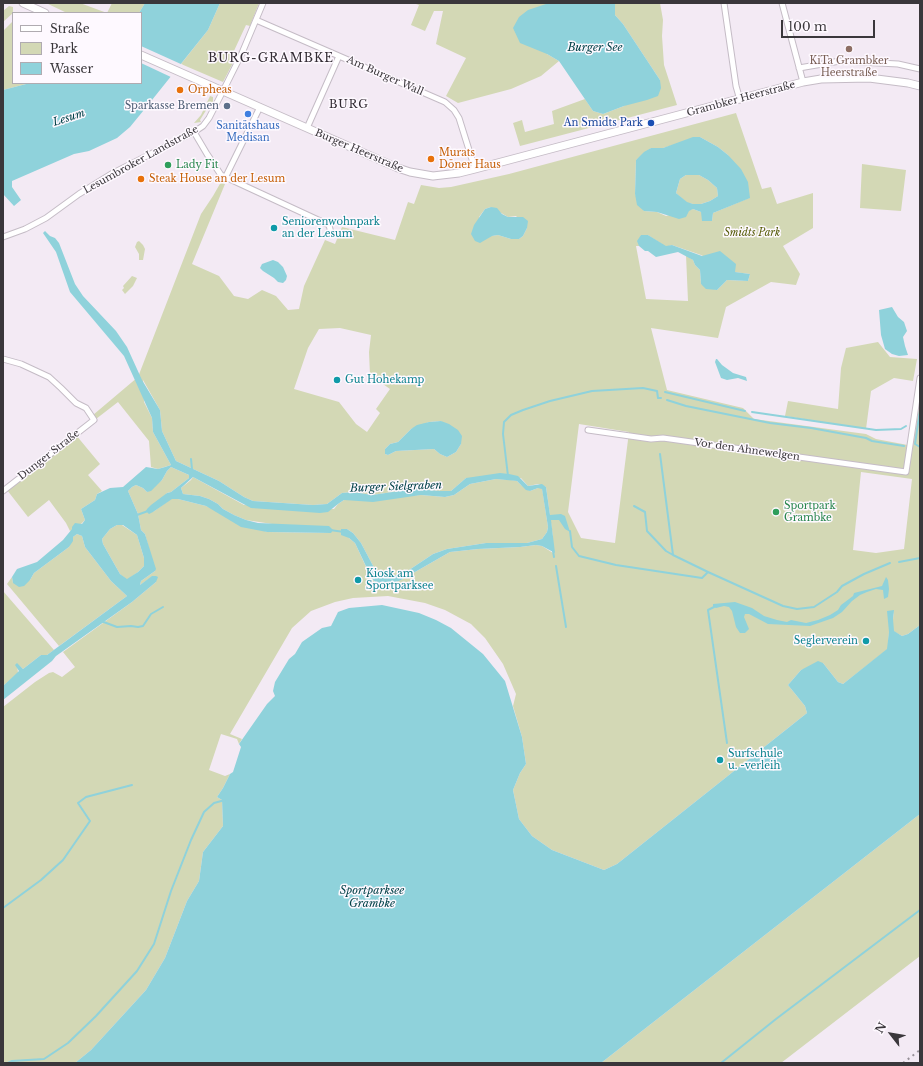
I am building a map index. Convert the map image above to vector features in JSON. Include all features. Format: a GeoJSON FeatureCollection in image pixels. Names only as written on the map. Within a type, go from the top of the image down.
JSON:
{"type":"FeatureCollection","features":[{"type":"Feature","properties":{"kind":"main road"},"geometry":{"type":"LineString","coordinates":[[24,3],[44,12]]}},
{"type":"Feature","properties":{"kind":"main road","name":"Burger Heerstraße"},"geometry":{"type":"LineString","coordinates":[[142,55],[410,172],[433,176],[459,173],[680,115]]}},
{"type":"Feature","properties":{"kind":"main road","name":"Grambker Heerstraße"},"geometry":{"type":"LineString","coordinates":[[680,115],[803,82],[821,79],[869,78],[920,86]]}},
{"type":"Feature","properties":{"kind":"street","name":"Lesumbroker Landstraße"},"geometry":{"type":"LineString","coordinates":[[3,236],[25,229],[46,218],[79,194],[112,174],[194,132],[202,126],[209,118],[242,53],[263,3]]}},
{"type":"Feature","properties":{"kind":"street"},"geometry":{"type":"LineString","coordinates":[[724,3],[736,86],[740,100]]}},
{"type":"Feature","properties":{"kind":"street"},"geometry":{"type":"LineString","coordinates":[[782,3],[803,82]]}},
{"type":"Feature","properties":{"kind":"street","name":"Am Burger Wall"},"geometry":{"type":"LineString","coordinates":[[256,20],[445,102],[454,110],[458,118],[475,169]]}},
{"type":"Feature","properties":{"kind":"street"},"geometry":{"type":"LineString","coordinates":[[307,128],[339,56]]}},
{"type":"Feature","properties":{"kind":"street","name":"Grambker Heerstraße"},"geometry":{"type":"LineString","coordinates":[[799,68],[840,61],[898,64],[920,69]]}},
{"type":"Feature","properties":{"kind":"street"},"geometry":{"type":"LineString","coordinates":[[225,178],[260,107]]}},
{"type":"Feature","properties":{"kind":"street"},"geometry":{"type":"LineString","coordinates":[[194,132],[221,175],[225,178],[329,225],[331,233]]}},
{"type":"Feature","properties":{"kind":"street","name":"Dunger Straße"},"geometry":{"type":"LineString","coordinates":[[3,359],[21,364],[49,378],[76,403],[86,408],[94,420],[3,491]]}},
{"type":"Feature","properties":{"kind":"street","name":"Vor den Ahnewelgen"},"geometry":{"type":"LineString","coordinates":[[588,430],[651,439],[663,438],[906,472],[920,378]]}},
{"type":"Feature","properties":{"kind":"green space"},"geometry":{"type":"Polygon","coordinates":[[[46,3],[80,3],[104,12],[65,12],[46,3]]]}},
{"type":"Feature","properties":{"kind":"green space"},"geometry":{"type":"Polygon","coordinates":[[[112,3],[145,3],[140,12],[108,12],[112,3]]]}},
{"type":"Feature","properties":{"kind":"green space"},"geometry":{"type":"Polygon","coordinates":[[[220,3],[259,3],[250,26],[246,25],[233,53],[237,55],[223,82],[181,64],[208,30],[220,3]]]}},
{"type":"Feature","properties":{"kind":"green space"},"geometry":{"type":"Polygon","coordinates":[[[413,3],[552,3],[546,4],[547,54],[559,61],[541,76],[511,89],[458,103],[446,96],[466,58],[436,44],[443,11],[434,11],[425,31],[411,25],[419,5],[413,3]]]}},
{"type":"Feature","properties":{"kind":"green space"},"geometry":{"type":"Polygon","coordinates":[[[615,3],[660,3],[663,20],[662,36],[664,65],[677,105],[520,146],[513,123],[522,120],[525,132],[554,124],[552,111],[585,99],[593,111],[603,114],[624,106],[660,80],[623,24],[615,15],[615,3]]]}},
{"type":"Feature","properties":{"kind":"green space"},"geometry":{"type":"Polygon","coordinates":[[[9,6],[13,7],[12,14],[3,22],[3,11],[9,6]]]}},
{"type":"Feature","properties":{"kind":"green space"},"geometry":{"type":"Polygon","coordinates":[[[12,22],[12,84],[26,84],[3,90],[3,31],[12,22]]]}},
{"type":"Feature","properties":{"kind":"green space"},"geometry":{"type":"Polygon","coordinates":[[[210,96],[213,97],[213,102],[210,104],[200,120],[201,122],[194,123],[201,115],[210,96]]]}},
{"type":"Feature","properties":{"kind":"green space","name":"Smidts Park"},"geometry":{"type":"Polygon","coordinates":[[[736,113],[762,189],[771,187],[777,204],[813,193],[813,228],[783,246],[800,274],[796,285],[771,282],[726,307],[718,338],[651,328],[667,390],[743,408],[754,419],[866,434],[876,439],[913,446],[920,400],[920,625],[908,634],[902,636],[893,631],[894,610],[889,632],[888,649],[843,684],[838,682],[823,663],[801,670],[788,685],[805,706],[807,713],[617,864],[604,870],[552,850],[532,836],[519,819],[513,790],[520,773],[526,764],[522,737],[513,706],[516,694],[503,664],[485,638],[471,624],[445,610],[425,603],[388,596],[353,598],[335,602],[311,611],[292,628],[230,734],[242,739],[239,744],[237,739],[221,734],[209,770],[225,776],[230,774],[217,797],[222,800],[223,826],[203,852],[199,881],[187,901],[165,958],[146,990],[91,1050],[75,1063],[3,1063],[3,707],[49,673],[53,672],[62,677],[75,667],[63,652],[132,602],[156,582],[156,576],[153,576],[140,585],[141,581],[155,571],[145,534],[141,530],[138,514],[128,491],[132,487],[136,485],[143,488],[147,492],[162,480],[171,467],[189,475],[189,478],[171,492],[167,493],[153,512],[172,498],[206,506],[267,532],[331,533],[246,520],[223,509],[209,499],[200,496],[183,494],[181,488],[193,477],[244,505],[334,509],[344,500],[421,495],[445,497],[454,495],[470,484],[496,479],[511,480],[517,481],[530,491],[542,488],[548,527],[547,532],[542,539],[527,543],[486,543],[447,549],[433,554],[403,574],[384,578],[379,577],[361,543],[353,533],[347,529],[349,538],[355,543],[374,581],[381,582],[401,580],[450,552],[536,545],[542,546],[553,553],[553,537],[546,487],[538,484],[528,486],[521,478],[466,478],[451,491],[413,489],[372,495],[353,492],[342,493],[327,504],[313,505],[253,501],[219,481],[176,461],[162,431],[160,410],[143,380],[144,402],[152,418],[153,432],[171,465],[158,469],[151,467],[149,441],[118,402],[96,419],[93,415],[138,377],[201,214],[221,182],[225,184],[192,264],[219,276],[234,296],[248,299],[262,290],[276,296],[288,310],[299,309],[304,286],[325,240],[335,244],[342,227],[395,240],[408,202],[414,204],[421,185],[439,188],[451,187],[509,174],[736,113]],[[700,137],[663,148],[651,148],[636,160],[635,194],[644,211],[657,212],[666,216],[693,209],[701,212],[712,221],[713,213],[749,198],[728,155],[718,147],[700,137]],[[491,207],[485,209],[479,217],[492,236],[498,235],[511,239],[519,239],[523,236],[527,228],[516,216],[508,217],[491,207]],[[641,235],[639,246],[636,246],[646,299],[688,301],[686,255],[693,260],[695,265],[700,270],[701,284],[717,290],[727,280],[748,281],[750,274],[734,272],[701,255],[672,245],[666,247],[648,235],[641,235]],[[340,328],[319,329],[308,348],[294,389],[339,402],[356,424],[367,432],[380,413],[376,409],[390,389],[370,375],[369,352],[371,335],[340,328]],[[441,421],[429,422],[411,429],[398,442],[390,444],[385,449],[385,454],[388,455],[396,451],[434,449],[447,457],[456,452],[461,444],[441,421]],[[579,424],[568,512],[581,538],[615,543],[629,432],[579,424]],[[861,472],[853,550],[876,553],[904,549],[912,479],[861,472]]]}},
{"type":"Feature","properties":{"kind":"green space"},"geometry":{"type":"Polygon","coordinates":[[[862,164],[906,170],[901,211],[860,208],[862,164]]]}},
{"type":"Feature","properties":{"kind":"green space"},"geometry":{"type":"Polygon","coordinates":[[[686,175],[699,175],[708,180],[717,188],[718,196],[701,204],[687,203],[676,193],[680,179],[686,175]]]}},
{"type":"Feature","properties":{"kind":"green space"},"geometry":{"type":"Polygon","coordinates":[[[139,241],[145,249],[143,260],[139,260],[139,254],[135,247],[139,241]]]}},
{"type":"Feature","properties":{"kind":"green space"},"geometry":{"type":"Polygon","coordinates":[[[132,276],[137,278],[133,286],[125,294],[122,290],[124,288],[123,286],[132,276]]]}},
{"type":"Feature","properties":{"kind":"green space"},"geometry":{"type":"Polygon","coordinates":[[[878,342],[890,357],[917,359],[913,381],[894,378],[871,391],[866,429],[785,416],[788,401],[838,409],[841,368],[846,348],[878,342]]]}},
{"type":"Feature","properties":{"kind":"green space"},"geometry":{"type":"Polygon","coordinates":[[[76,435],[100,464],[88,475],[102,491],[97,494],[95,500],[81,509],[85,520],[70,531],[49,500],[28,517],[7,490],[76,435]]]}},
{"type":"Feature","properties":{"kind":"green space"},"geometry":{"type":"Polygon","coordinates":[[[117,525],[122,525],[137,535],[144,558],[144,566],[127,580],[120,574],[103,544],[102,539],[110,529],[117,525]]]}},
{"type":"Feature","properties":{"kind":"green space"},"geometry":{"type":"Polygon","coordinates":[[[77,534],[82,536],[85,547],[111,581],[127,596],[59,646],[7,584],[12,577],[13,583],[30,580],[34,573],[69,547],[73,537],[77,534]]]}},
{"type":"Feature","properties":{"kind":"green space"},"geometry":{"type":"Polygon","coordinates":[[[3,591],[54,650],[47,655],[41,655],[23,669],[17,664],[18,673],[3,686],[3,591]]]}},
{"type":"Feature","properties":{"kind":"green space"},"geometry":{"type":"Polygon","coordinates":[[[920,814],[920,956],[781,1063],[601,1063],[920,814]]]}},
{"type":"Feature","properties":{"kind":"water","name":"Lesum"},"geometry":{"type":"Polygon","coordinates":[[[145,3],[220,3],[208,30],[130,127],[117,138],[89,151],[74,154],[12,181],[12,187],[21,200],[14,206],[3,194],[3,90],[26,84],[142,84],[142,12],[140,12],[145,3]]]}},
{"type":"Feature","properties":{"kind":"water","name":"Burger See"},"geometry":{"type":"Polygon","coordinates":[[[552,3],[615,3],[615,15],[623,24],[660,80],[661,88],[658,96],[603,114],[593,111],[559,61],[547,54],[520,43],[513,28],[519,17],[528,10],[552,3]]]}},
{"type":"Feature","properties":{"kind":"water"},"geometry":{"type":"Polygon","coordinates":[[[693,137],[700,137],[718,147],[741,169],[748,182],[750,198],[713,213],[712,221],[702,221],[701,212],[693,209],[689,211],[686,217],[679,219],[657,212],[644,211],[637,205],[635,194],[636,160],[644,152],[651,148],[663,148],[693,137]],[[686,175],[680,179],[676,193],[687,202],[693,204],[701,204],[718,196],[717,188],[708,180],[699,175],[686,175]]]}},
{"type":"Feature","properties":{"kind":"water"},"geometry":{"type":"Polygon","coordinates":[[[491,207],[497,208],[502,214],[508,217],[523,217],[528,221],[527,228],[523,236],[519,239],[511,239],[498,235],[492,236],[480,243],[475,241],[471,234],[474,225],[485,209],[491,207]]]}},
{"type":"Feature","properties":{"kind":"water"},"geometry":{"type":"Polygon","coordinates":[[[45,231],[59,243],[75,284],[83,296],[116,331],[127,347],[142,380],[160,410],[162,431],[176,461],[219,481],[253,501],[313,505],[327,504],[342,493],[353,492],[372,495],[413,489],[451,491],[466,478],[500,473],[509,474],[518,476],[528,486],[542,484],[546,487],[550,515],[561,514],[565,516],[570,532],[565,529],[559,520],[551,520],[555,553],[542,546],[536,545],[450,552],[401,580],[396,582],[378,583],[371,577],[355,543],[349,538],[341,535],[341,529],[347,529],[353,533],[361,543],[379,577],[403,574],[433,554],[447,549],[486,543],[527,543],[542,539],[547,532],[548,527],[542,489],[538,488],[530,491],[526,490],[517,481],[496,479],[470,484],[454,495],[445,497],[421,495],[373,502],[344,500],[328,512],[320,513],[251,508],[193,477],[181,488],[183,494],[200,496],[209,499],[223,509],[246,520],[258,523],[329,526],[333,530],[331,533],[267,532],[241,527],[206,506],[178,499],[172,499],[149,514],[146,511],[151,505],[189,478],[189,475],[171,467],[162,480],[151,491],[147,492],[143,488],[136,485],[128,491],[138,514],[141,530],[145,534],[156,569],[141,581],[140,585],[152,576],[158,577],[156,582],[132,602],[56,656],[52,661],[3,700],[3,686],[19,671],[15,665],[17,663],[23,669],[41,655],[47,655],[127,596],[111,581],[85,547],[82,536],[77,534],[73,537],[73,541],[69,547],[34,573],[24,586],[19,587],[13,583],[12,577],[17,569],[37,562],[63,540],[75,523],[82,524],[85,520],[81,509],[95,500],[97,494],[110,488],[123,487],[146,467],[158,469],[171,465],[153,432],[152,418],[124,356],[70,292],[56,252],[43,233],[45,231]],[[117,525],[110,529],[102,539],[103,544],[120,574],[127,579],[144,566],[144,558],[137,535],[123,525],[117,525]]]}},
{"type":"Feature","properties":{"kind":"water"},"geometry":{"type":"Polygon","coordinates":[[[641,235],[648,235],[666,246],[672,245],[702,256],[720,251],[736,264],[735,272],[750,274],[748,281],[727,280],[717,290],[706,289],[701,284],[700,270],[695,265],[693,260],[678,252],[656,257],[639,246],[637,241],[641,235]]]}},
{"type":"Feature","properties":{"kind":"water"},"geometry":{"type":"Polygon","coordinates":[[[273,260],[278,262],[283,267],[287,276],[283,283],[278,282],[260,268],[262,264],[273,260]]]}},
{"type":"Feature","properties":{"kind":"water"},"geometry":{"type":"Polygon","coordinates":[[[892,307],[898,317],[904,322],[907,331],[903,337],[908,355],[899,356],[892,354],[885,349],[881,335],[879,310],[892,307]]]}},
{"type":"Feature","properties":{"kind":"water"},"geometry":{"type":"Polygon","coordinates":[[[716,359],[733,373],[746,377],[747,381],[738,378],[727,380],[721,378],[715,362],[716,359]]]}},
{"type":"Feature","properties":{"kind":"water"},"geometry":{"type":"Polygon","coordinates":[[[441,421],[458,430],[462,436],[461,444],[456,452],[447,457],[434,449],[396,451],[388,455],[385,454],[385,449],[390,444],[398,442],[417,425],[441,421]]]}},
{"type":"Feature","properties":{"kind":"water"},"geometry":{"type":"Polygon","coordinates":[[[886,577],[888,580],[889,589],[888,597],[884,599],[883,590],[876,589],[867,592],[852,601],[842,612],[833,618],[810,626],[768,624],[749,614],[745,614],[744,617],[749,629],[745,633],[740,633],[736,627],[732,611],[729,607],[713,607],[713,604],[735,602],[752,608],[764,616],[777,620],[787,622],[791,620],[806,623],[818,620],[838,610],[841,605],[853,596],[854,593],[882,586],[886,577]]]}},
{"type":"Feature","properties":{"kind":"water","name":"Sportparksee Grambke"},"geometry":{"type":"Polygon","coordinates":[[[382,605],[419,613],[436,620],[451,628],[483,654],[505,681],[522,737],[526,764],[520,773],[513,790],[519,819],[532,836],[552,850],[604,870],[617,864],[807,713],[805,706],[788,685],[801,670],[818,661],[823,663],[838,682],[843,684],[887,649],[889,632],[887,611],[894,610],[894,631],[902,636],[908,634],[920,625],[920,814],[601,1063],[75,1063],[91,1050],[146,990],[165,958],[187,901],[199,881],[203,852],[223,826],[222,800],[217,797],[230,774],[233,772],[241,747],[239,744],[267,704],[275,696],[273,691],[275,682],[289,659],[295,654],[302,642],[322,628],[331,626],[338,612],[349,608],[382,605]]]}},
{"type":"Feature","properties":{"kind":"pier"},"geometry":{"type":"Polygon","coordinates":[[[142,46],[183,65],[173,78],[142,63],[142,46]]]}},
{"type":"Feature","properties":{"kind":"waterway"},"geometry":{"type":"LineString","coordinates":[[508,476],[503,434],[504,422],[511,415],[550,401],[592,391],[643,388],[657,391],[658,398],[661,398]]}},
{"type":"Feature","properties":{"kind":"waterway"},"geometry":{"type":"LineString","coordinates":[[665,392],[745,411]]}},
{"type":"Feature","properties":{"kind":"waterway"},"geometry":{"type":"LineString","coordinates":[[667,400],[686,406],[770,423],[811,428],[904,446]]}},
{"type":"Feature","properties":{"kind":"waterway"},"geometry":{"type":"LineString","coordinates":[[920,410],[915,444],[920,447]]}},
{"type":"Feature","properties":{"kind":"waterway"},"geometry":{"type":"LineString","coordinates":[[752,412],[876,430],[901,429],[906,426]]}},
{"type":"Feature","properties":{"kind":"waterway"},"geometry":{"type":"LineString","coordinates":[[660,454],[673,555],[708,572]]}},
{"type":"Feature","properties":{"kind":"waterway"},"geometry":{"type":"LineString","coordinates":[[191,459],[192,469]]}},
{"type":"Feature","properties":{"kind":"waterway"},"geometry":{"type":"LineString","coordinates":[[634,506],[645,512],[647,531],[666,551],[673,555]]}},
{"type":"Feature","properties":{"kind":"waterway"},"geometry":{"type":"LineString","coordinates":[[137,515],[148,511]]}},
{"type":"Feature","properties":{"kind":"waterway"},"geometry":{"type":"LineString","coordinates":[[330,530],[344,532]]}},
{"type":"Feature","properties":{"kind":"waterway","name":"Burger Sielgraben"},"geometry":{"type":"LineString","coordinates":[[570,531],[572,547],[579,556],[616,565],[702,578],[708,572],[783,606],[797,609],[814,607],[837,592],[842,586],[864,574],[890,563]]}},
{"type":"Feature","properties":{"kind":"waterway"},"geometry":{"type":"LineString","coordinates":[[553,551],[554,557]]}},
{"type":"Feature","properties":{"kind":"waterway","name":"Burger Sielgraben"},"geometry":{"type":"LineString","coordinates":[[899,562],[920,558]]}},
{"type":"Feature","properties":{"kind":"waterway"},"geometry":{"type":"LineString","coordinates":[[556,566],[566,627]]}},
{"type":"Feature","properties":{"kind":"waterway"},"geometry":{"type":"LineString","coordinates":[[101,621],[117,627],[143,626],[151,614],[163,607]]}},
{"type":"Feature","properties":{"kind":"waterway"},"geometry":{"type":"LineString","coordinates":[[714,607],[708,610],[727,743]]}},
{"type":"Feature","properties":{"kind":"waterway"},"geometry":{"type":"LineString","coordinates":[[3,908],[41,880],[63,860],[90,821],[78,803],[86,797],[132,785]]}},
{"type":"Feature","properties":{"kind":"waterway"},"geometry":{"type":"LineString","coordinates":[[8,1063],[12,1061],[44,1059],[68,1043],[96,1016],[137,971],[154,944],[171,891],[191,840],[204,812],[214,803],[225,800]]}},
{"type":"Feature","properties":{"kind":"waterway"},"geometry":{"type":"LineString","coordinates":[[721,1063],[776,1019],[920,910]]}},
{"type":"Feature","properties":{"kind":"railway"},"geometry":{"type":"LineString","coordinates":[[903,1063],[920,1050]]}},
{"type":"Feature","properties":{"kind":"place","name":"KiTa Grambker Heerstraße"},"geometry":{"type":"Point","coordinates":[849,49]}},
{"type":"Feature","properties":{"kind":"place","name":"Orpheas"},"geometry":{"type":"Point","coordinates":[180,90]}},
{"type":"Feature","properties":{"kind":"place","name":"Sparkasse Bremen"},"geometry":{"type":"Point","coordinates":[227,106]}},
{"type":"Feature","properties":{"kind":"place","name":"Sanitätshaus Medisan"},"geometry":{"type":"Point","coordinates":[248,114]}},
{"type":"Feature","properties":{"kind":"place","name":"An Smidts Park"},"geometry":{"type":"Point","coordinates":[651,123]}},
{"type":"Feature","properties":{"kind":"place","name":"Murats Döner Haus"},"geometry":{"type":"Point","coordinates":[431,159]}},
{"type":"Feature","properties":{"kind":"place","name":"Lady Fit"},"geometry":{"type":"Point","coordinates":[168,165]}},
{"type":"Feature","properties":{"kind":"place","name":"Steak House an der Lesum"},"geometry":{"type":"Point","coordinates":[141,179]}},
{"type":"Feature","properties":{"kind":"place","name":"Seniorenwohnpark an der Lesum"},"geometry":{"type":"Point","coordinates":[274,228]}},
{"type":"Feature","properties":{"kind":"place","name":"Gut Hohekamp"},"geometry":{"type":"Point","coordinates":[337,380]}},
{"type":"Feature","properties":{"kind":"place","name":"Sportpark Grambke"},"geometry":{"type":"Point","coordinates":[776,512]}},
{"type":"Feature","properties":{"kind":"place","name":"Kiosk am Sportparksee"},"geometry":{"type":"Point","coordinates":[358,580]}},
{"type":"Feature","properties":{"kind":"place","name":"Seglerverein"},"geometry":{"type":"Point","coordinates":[866,641]}},
{"type":"Feature","properties":{"kind":"place","name":"Surfschule u. -verleih"},"geometry":{"type":"Point","coordinates":[720,760]}},
{"type":"Feature","properties":{"kind":"district","name":"BURG-GRAMBKE"},"geometry":{"type":"Point","coordinates":[271,59]}},
{"type":"Feature","properties":{"kind":"district","name":"BURG"},"geometry":{"type":"Point","coordinates":[349,105]}}]}
